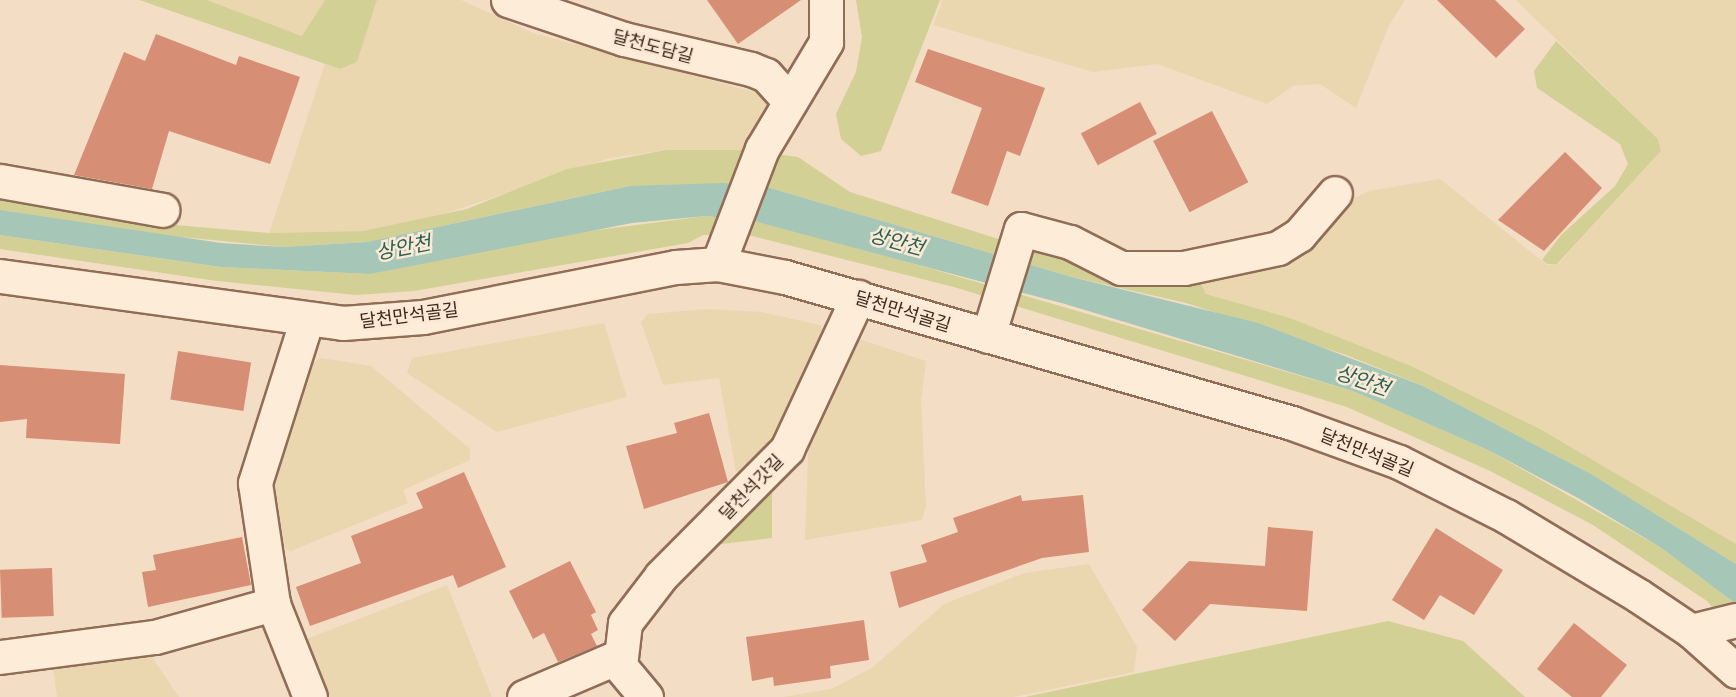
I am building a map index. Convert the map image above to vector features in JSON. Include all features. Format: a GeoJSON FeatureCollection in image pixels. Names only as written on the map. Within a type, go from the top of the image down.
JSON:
{"type":"FeatureCollection","features":[{"type":"Feature","properties":{"kind":"street","name":"달천도담길"},"geometry":{"type":"LineString","coordinates":[[508,0],[624,39],[751,69],[766,75],[790,102]]}},
{"type":"Feature","properties":{"kind":"street"},"geometry":{"type":"LineString","coordinates":[[722,253],[762,149],[826,42],[826,0]]}},
{"type":"Feature","properties":{"kind":"street"},"geometry":{"type":"LineString","coordinates":[[0,181],[162,210]]}},
{"type":"Feature","properties":{"kind":"street"},"geometry":{"type":"LineString","coordinates":[[988,336],[1021,229],[1070,242],[1121,268],[1148,270],[1235,260],[1299,235],[1335,193]]}},
{"type":"Feature","properties":{"kind":"street","name":"달천만석골길"},"geometry":{"type":"LineString","coordinates":[[0,276],[306,322],[423,317],[676,267],[722,253],[988,336],[1292,423],[1399,462],[1715,624],[1736,671]]}},
{"type":"Feature","properties":{"kind":"street","name":"달천석갓길"},"geometry":{"type":"LineString","coordinates":[[618,657],[625,623],[654,584],[787,449],[858,297]]}},
{"type":"Feature","properties":{"kind":"street"},"geometry":{"type":"LineString","coordinates":[[306,322],[255,483],[273,604],[310,697]]}},
{"type":"Feature","properties":{"kind":"street"},"geometry":{"type":"LineString","coordinates":[[0,657],[155,637],[273,604]]}},
{"type":"Feature","properties":{"kind":"street"},"geometry":{"type":"LineString","coordinates":[[524,697],[618,657],[626,678],[646,697]]}},
{"type":"Feature","properties":{"kind":"shaded area"},"geometry":{"type":"Polygon","coordinates":[[[139,0],[207,0],[302,36],[325,0],[377,0],[357,62],[340,69],[139,0]]]}},
{"type":"Feature","properties":{"kind":"shaded area"},"geometry":{"type":"Polygon","coordinates":[[[207,0],[325,0],[303,36],[207,0]]]}},
{"type":"Feature","properties":{"kind":"shaded area"},"geometry":{"type":"Polygon","coordinates":[[[377,0],[461,0],[533,33],[773,97],[746,150],[666,150],[610,158],[417,223],[363,231],[269,233],[325,64],[340,69],[357,62],[377,0]]]}},
{"type":"Feature","properties":{"kind":"shaded area"},"geometry":{"type":"Polygon","coordinates":[[[856,0],[940,0],[881,151],[861,156],[841,139],[836,114],[856,72],[862,37],[856,0]]]}},
{"type":"Feature","properties":{"kind":"shaded area"},"geometry":{"type":"Polygon","coordinates":[[[943,0],[1405,0],[1389,25],[1356,108],[1320,84],[1293,86],[1267,104],[1157,64],[1093,72],[933,25],[943,0]]]}},
{"type":"Feature","properties":{"kind":"shaded area"},"geometry":{"type":"Polygon","coordinates":[[[1516,0],[1736,0],[1736,544],[1290,318],[1206,294],[1200,282],[1262,270],[1309,243],[1341,204],[1369,191],[1440,179],[1547,265],[1558,264],[1661,151],[1658,139],[1516,0]]]}},
{"type":"Feature","properties":{"kind":"shaded area"},"geometry":{"type":"Polygon","coordinates":[[[1556,41],[1658,139],[1661,151],[1557,264],[1547,264],[1542,260],[1561,235],[1615,186],[1628,164],[1620,144],[1537,88],[1534,71],[1556,41]]]}},
{"type":"Feature","properties":{"kind":"shaded area"},"geometry":{"type":"Polygon","coordinates":[[[666,150],[746,150],[798,157],[850,192],[1084,266],[1156,285],[1200,282],[1206,294],[1290,318],[1411,366],[1540,429],[1736,544],[1736,564],[1591,474],[1423,386],[1346,355],[1186,303],[1068,276],[767,187],[630,186],[367,242],[283,247],[119,231],[0,210],[0,195],[164,224],[269,233],[363,231],[467,209],[567,169],[666,150]]]}},
{"type":"Feature","properties":{"kind":"shaded area"},"geometry":{"type":"Polygon","coordinates":[[[706,216],[754,221],[832,240],[1353,391],[1488,450],[1660,547],[1736,604],[1736,634],[1707,601],[1593,525],[1490,471],[1347,407],[954,287],[748,235],[703,235],[688,243],[414,291],[356,295],[217,281],[0,249],[0,235],[221,267],[370,274],[551,236],[706,216]]]}},
{"type":"Feature","properties":{"kind":"shaded area"},"geometry":{"type":"Polygon","coordinates":[[[707,309],[761,312],[820,325],[826,340],[777,441],[745,473],[736,472],[719,378],[663,385],[641,322],[648,314],[707,309]]]}},
{"type":"Feature","properties":{"kind":"shaded area"},"geometry":{"type":"Polygon","coordinates":[[[604,323],[627,397],[497,432],[407,373],[412,358],[604,323]]]}},
{"type":"Feature","properties":{"kind":"shaded area"},"geometry":{"type":"Polygon","coordinates":[[[859,339],[926,361],[921,400],[926,506],[922,520],[805,540],[809,432],[849,343],[859,339]]]}},
{"type":"Feature","properties":{"kind":"shaded area"},"geometry":{"type":"Polygon","coordinates":[[[321,358],[371,366],[470,449],[470,460],[403,490],[408,503],[291,551],[278,545],[269,482],[309,365],[321,358]]]}},
{"type":"Feature","properties":{"kind":"shaded area"},"geometry":{"type":"Polygon","coordinates":[[[772,483],[772,538],[713,545],[772,483]]]}},
{"type":"Feature","properties":{"kind":"shaded area"},"geometry":{"type":"Polygon","coordinates":[[[1089,564],[1137,647],[1134,672],[1013,697],[783,697],[831,689],[872,668],[944,604],[1024,573],[1089,564]]]}},
{"type":"Feature","properties":{"kind":"shaded area"},"geometry":{"type":"Polygon","coordinates":[[[447,585],[492,697],[326,697],[304,640],[447,585]]]}},
{"type":"Feature","properties":{"kind":"shaded area"},"geometry":{"type":"Polygon","coordinates":[[[1388,621],[1463,641],[1525,697],[1025,697],[1388,621]]]}},
{"type":"Feature","properties":{"kind":"shaded area"},"geometry":{"type":"Polygon","coordinates":[[[151,656],[179,697],[57,697],[53,666],[151,656]]]}},
{"type":"Feature","properties":{"kind":"water","name":"상안천"},"geometry":{"type":"Polygon","coordinates":[[[723,183],[767,187],[1068,276],[1258,323],[1423,386],[1591,474],[1736,564],[1736,604],[1660,547],[1578,498],[1488,450],[1353,391],[1065,304],[754,221],[706,216],[632,223],[370,274],[221,267],[0,235],[0,210],[221,243],[283,247],[367,242],[630,186],[723,183]]]}},
{"type":"Feature","properties":{"kind":"building"},"geometry":{"type":"Polygon","coordinates":[[[707,0],[801,0],[738,44],[707,0]]]}},
{"type":"Feature","properties":{"kind":"building"},"geometry":{"type":"Polygon","coordinates":[[[1437,0],[1495,0],[1525,29],[1496,58],[1437,0]]]}},
{"type":"Feature","properties":{"kind":"building"},"geometry":{"type":"Polygon","coordinates":[[[156,34],[236,65],[239,56],[300,77],[270,164],[169,131],[152,189],[74,175],[124,52],[145,61],[156,34]]]}},
{"type":"Feature","properties":{"kind":"building"},"geometry":{"type":"Polygon","coordinates":[[[928,49],[1045,88],[1020,156],[1007,151],[988,206],[951,193],[982,108],[915,82],[928,49]]]}},
{"type":"Feature","properties":{"kind":"building"},"geometry":{"type":"Polygon","coordinates":[[[1140,102],[1157,134],[1098,165],[1081,133],[1140,102]]]}},
{"type":"Feature","properties":{"kind":"building"},"geometry":{"type":"Polygon","coordinates":[[[1212,111],[1248,182],[1190,212],[1153,141],[1212,111]]]}},
{"type":"Feature","properties":{"kind":"building"},"geometry":{"type":"Polygon","coordinates":[[[1565,152],[1602,188],[1544,251],[1498,220],[1565,152]]]}},
{"type":"Feature","properties":{"kind":"building"},"geometry":{"type":"Polygon","coordinates":[[[178,351],[251,363],[243,411],[170,399],[178,351]]]}},
{"type":"Feature","properties":{"kind":"building"},"geometry":{"type":"Polygon","coordinates":[[[0,365],[125,374],[120,444],[26,438],[27,419],[0,422],[0,365]]]}},
{"type":"Feature","properties":{"kind":"building"},"geometry":{"type":"Polygon","coordinates":[[[709,413],[728,482],[644,509],[626,446],[677,433],[674,423],[709,413]]]}},
{"type":"Feature","properties":{"kind":"building"},"geometry":{"type":"Polygon","coordinates":[[[464,472],[506,567],[458,588],[453,575],[310,626],[296,587],[361,563],[351,536],[423,508],[416,493],[464,472]]]}},
{"type":"Feature","properties":{"kind":"building"},"geometry":{"type":"Polygon","coordinates":[[[1021,495],[1022,501],[1083,495],[1089,552],[1042,558],[899,608],[890,572],[927,562],[921,545],[958,532],[953,518],[1021,495]]]}},
{"type":"Feature","properties":{"kind":"building"},"geometry":{"type":"Polygon","coordinates":[[[1268,527],[1313,531],[1307,611],[1210,604],[1175,641],[1142,610],[1189,561],[1265,566],[1268,527]]]}},
{"type":"Feature","properties":{"kind":"building"},"geometry":{"type":"Polygon","coordinates":[[[1436,528],[1503,570],[1474,615],[1440,595],[1424,620],[1392,600],[1436,528]]]}},
{"type":"Feature","properties":{"kind":"building"},"geometry":{"type":"Polygon","coordinates":[[[242,537],[251,585],[148,607],[142,572],[156,570],[153,555],[242,537]]]}},
{"type":"Feature","properties":{"kind":"building"},"geometry":{"type":"Polygon","coordinates":[[[570,561],[596,612],[591,615],[598,630],[591,634],[597,646],[558,662],[544,633],[533,639],[509,591],[570,561]]]}},
{"type":"Feature","properties":{"kind":"building"},"geometry":{"type":"Polygon","coordinates":[[[52,568],[54,616],[2,618],[0,570],[52,568]]]}},
{"type":"Feature","properties":{"kind":"building"},"geometry":{"type":"Polygon","coordinates":[[[864,620],[869,660],[830,666],[831,678],[774,686],[773,677],[752,681],[746,637],[864,620]]]}},
{"type":"Feature","properties":{"kind":"building"},"geometry":{"type":"Polygon","coordinates":[[[1574,623],[1627,665],[1601,697],[1572,697],[1537,669],[1574,623]]]}}]}
